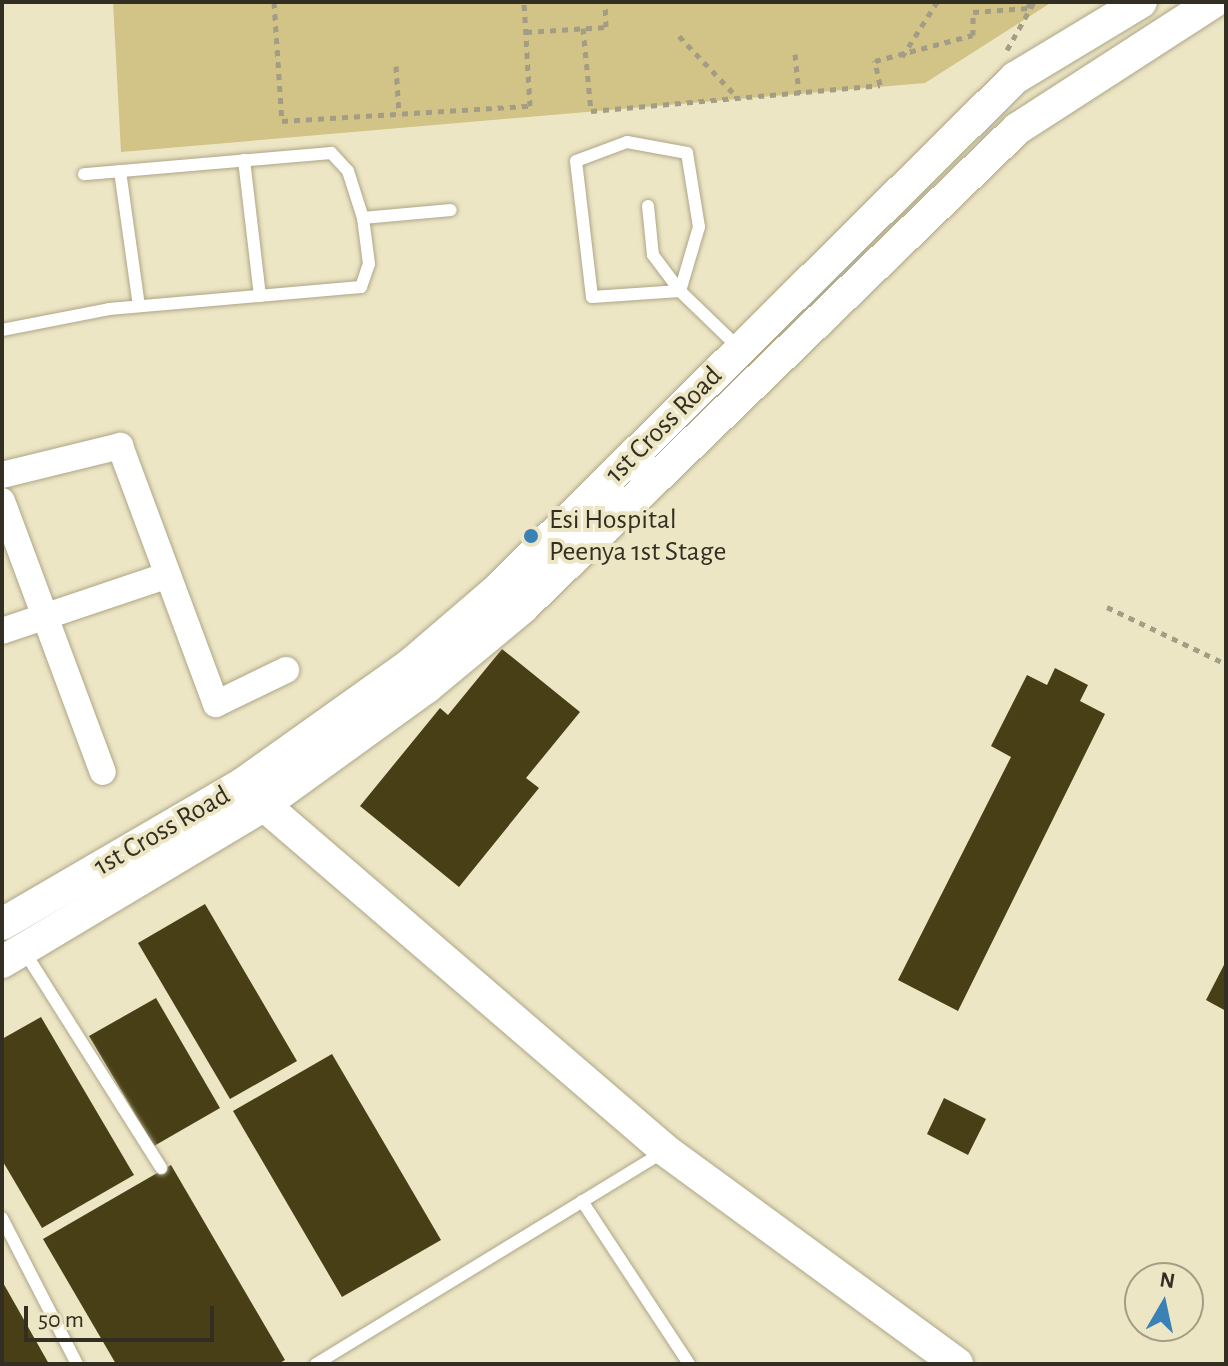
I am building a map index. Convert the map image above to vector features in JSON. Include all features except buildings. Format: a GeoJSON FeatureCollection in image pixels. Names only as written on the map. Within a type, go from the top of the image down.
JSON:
{"type":"FeatureCollection","features":[{"type":"Feature","properties":{"kind":"street","name":"1st Cross Road"},"geometry":{"type":"LineString","coordinates":[[2,924],[253,795],[496,591],[1015,78],[1141,2]]}},
{"type":"Feature","properties":{"kind":"street"},"geometry":{"type":"LineString","coordinates":[[12,956],[253,795],[427,687],[522,608],[1017,129],[1213,2]]}},
{"type":"Feature","properties":{"kind":"street"},"geometry":{"type":"LineString","coordinates":[[2,475],[120,446],[216,704],[286,670]]}},
{"type":"Feature","properties":{"kind":"street"},"geometry":{"type":"LineString","coordinates":[[2,501],[50,614],[103,772]]}},
{"type":"Feature","properties":{"kind":"street"},"geometry":{"type":"LineString","coordinates":[[2,631],[168,575]]}},
{"type":"Feature","properties":{"kind":"street"},"geometry":{"type":"LineString","coordinates":[[253,795],[665,1150],[957,1364]]}},
{"type":"Feature","properties":{"kind":"lane"},"geometry":{"type":"LineString","coordinates":[[627,142],[687,153],[699,227],[680,291],[592,297],[576,161],[627,142]]}},
{"type":"Feature","properties":{"kind":"lane"},"geometry":{"type":"LineString","coordinates":[[2,330],[139,306],[361,287],[369,264],[363,218],[348,171],[331,153],[84,174]]}},
{"type":"Feature","properties":{"kind":"lane"},"geometry":{"type":"LineString","coordinates":[[244,160],[260,296]]}},
{"type":"Feature","properties":{"kind":"lane"},"geometry":{"type":"LineString","coordinates":[[120,171],[139,306]]}},
{"type":"Feature","properties":{"kind":"lane"},"geometry":{"type":"LineString","coordinates":[[648,206],[653,255],[680,291],[765,374]]}},
{"type":"Feature","properties":{"kind":"lane"},"geometry":{"type":"LineString","coordinates":[[363,218],[451,210]]}},
{"type":"Feature","properties":{"kind":"lane"},"geometry":{"type":"LineString","coordinates":[[12,956],[161,1168]]}},
{"type":"Feature","properties":{"kind":"lane"},"geometry":{"type":"LineString","coordinates":[[316,1364],[665,1150]]}},
{"type":"Feature","properties":{"kind":"lane"},"geometry":{"type":"LineString","coordinates":[[582,1201],[689,1364]]}},
{"type":"Feature","properties":{"kind":"lane"},"geometry":{"type":"LineString","coordinates":[[2,1218],[77,1364]]}},
{"type":"Feature","properties":{"kind":"path"},"geometry":{"type":"LineString","coordinates":[[274,2],[282,121],[530,106],[524,2]]}},
{"type":"Feature","properties":{"kind":"path"},"geometry":{"type":"LineString","coordinates":[[526,32],[606,27],[605,2]]}},
{"type":"Feature","properties":{"kind":"path"},"geometry":{"type":"LineString","coordinates":[[901,58],[937,2]]}},
{"type":"Feature","properties":{"kind":"path"},"geometry":{"type":"LineString","coordinates":[[583,28],[591,111],[880,85],[875,61],[901,58],[973,35],[973,12],[1029,8],[1029,2]]}},
{"type":"Feature","properties":{"kind":"path"},"geometry":{"type":"LineString","coordinates":[[679,36],[739,99]]}},
{"type":"Feature","properties":{"kind":"path"},"geometry":{"type":"LineString","coordinates":[[795,54],[799,94]]}},
{"type":"Feature","properties":{"kind":"path"},"geometry":{"type":"LineString","coordinates":[[396,66],[399,114]]}},
{"type":"Feature","properties":{"kind":"path"},"geometry":{"type":"LineString","coordinates":[[1107,607],[1226,664]]}},
{"type":"Feature","properties":{"kind":"shaded area"},"geometry":{"type":"Polygon","coordinates":[[[113,2],[1052,2],[925,83],[121,152],[113,2]]]}},
{"type":"Feature","properties":{"kind":"place","name":"Esi Hospital Peenya 1st Stage"},"geometry":{"type":"Point","coordinates":[531,536]}}]}
